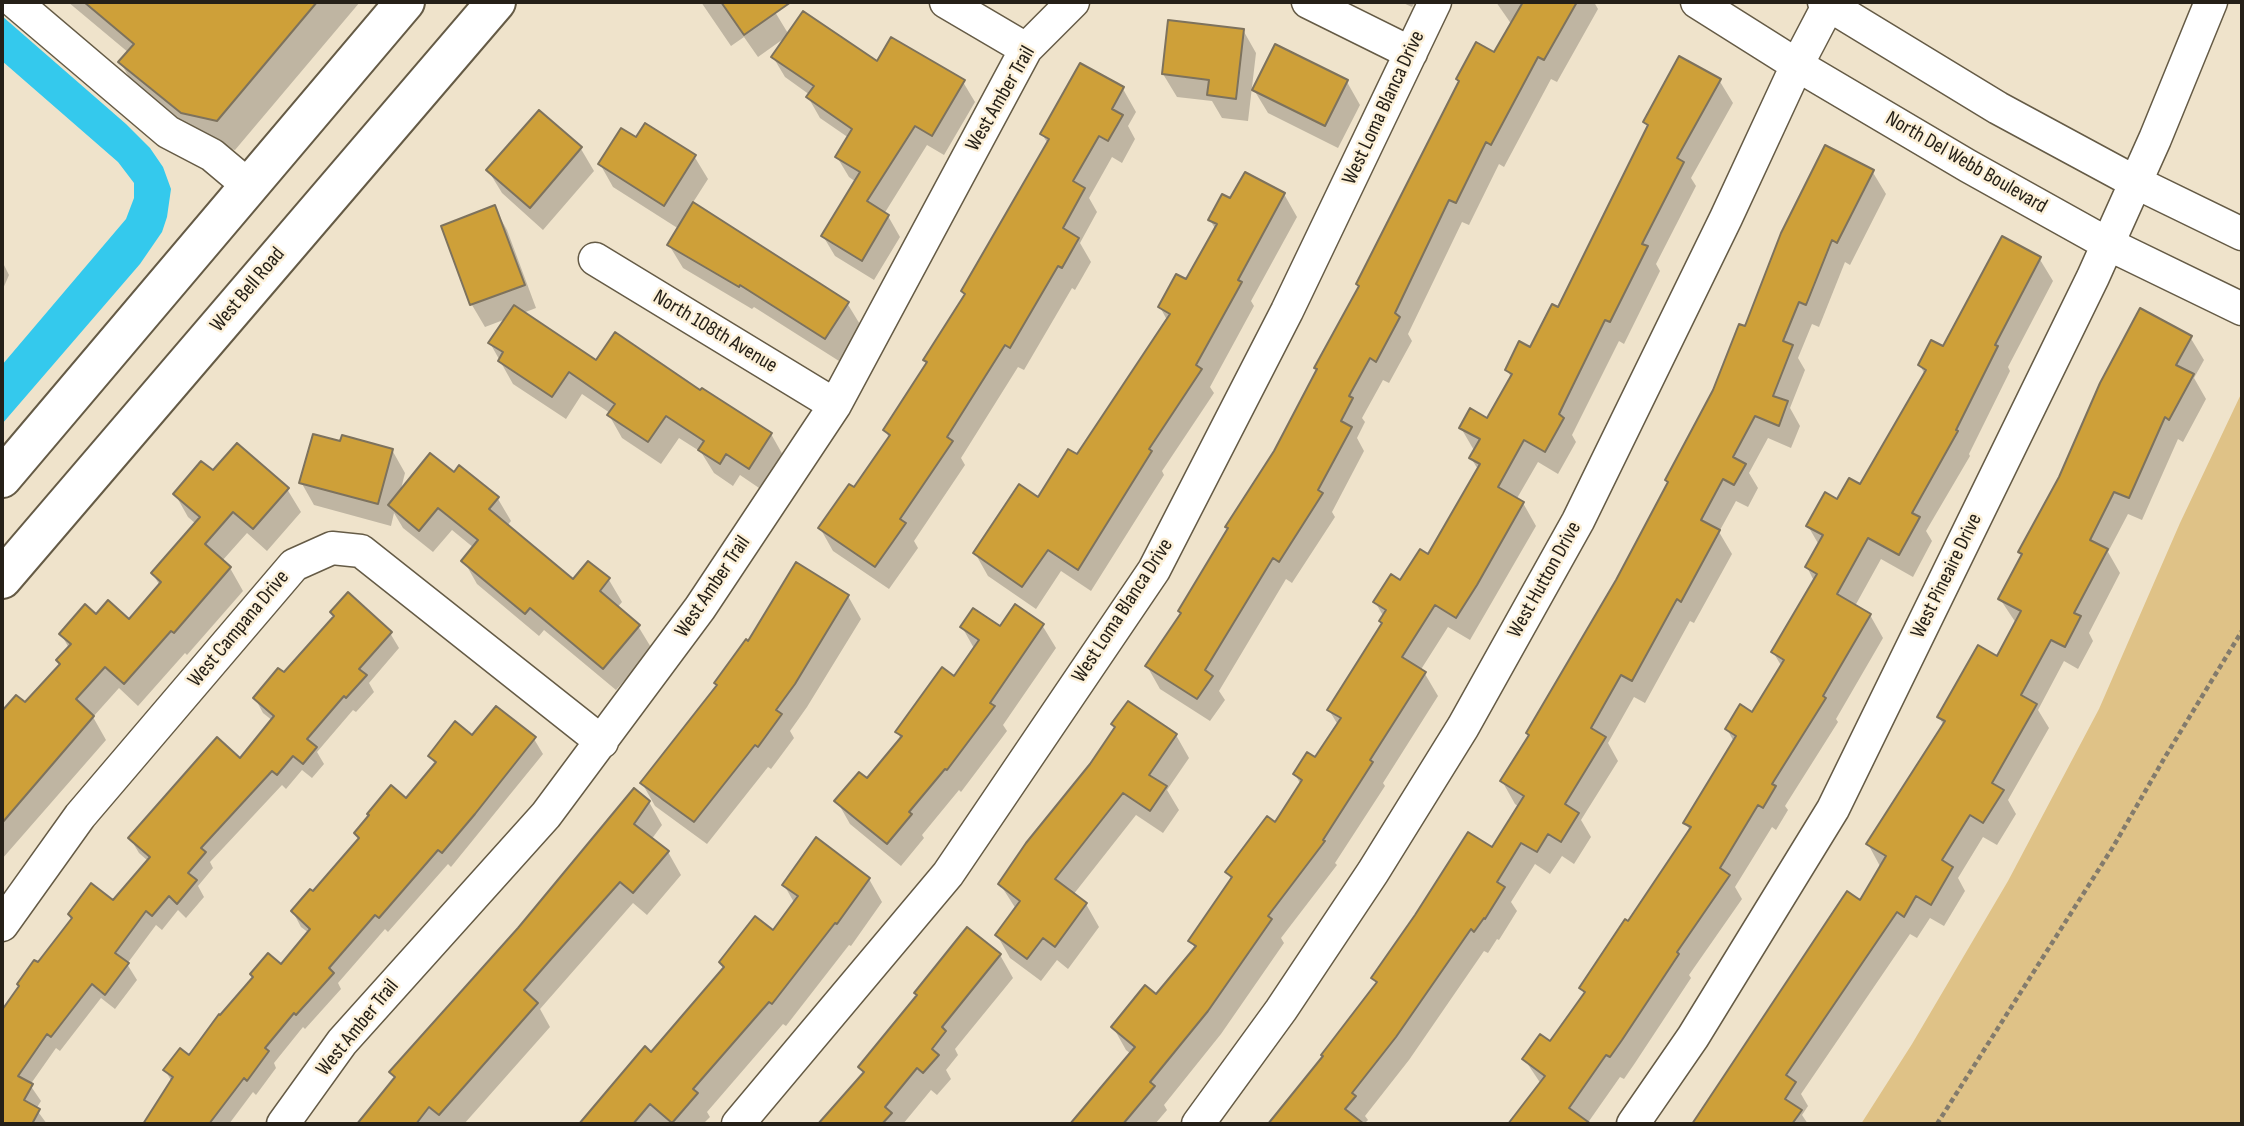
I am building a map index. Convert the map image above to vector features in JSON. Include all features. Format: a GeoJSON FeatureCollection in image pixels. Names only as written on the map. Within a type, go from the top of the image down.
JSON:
{"type":"FeatureCollection","features":[{"type":"Feature","properties":{"kind":"main road"},"geometry":{"type":"LineString","coordinates":[[2,478],[405,2]]}},
{"type":"Feature","properties":{"kind":"main road","name":"West Bell Road"},"geometry":{"type":"LineString","coordinates":[[2,579],[493,3]]}},
{"type":"Feature","properties":{"kind":"street"},"geometry":{"type":"LineString","coordinates":[[15,2],[168,132],[212,155],[250,187]]}},
{"type":"Feature","properties":{"kind":"street"},"geometry":{"type":"LineString","coordinates":[[946,2],[1026,49]]}},
{"type":"Feature","properties":{"kind":"street","name":"West Amber Trail"},"geometry":{"type":"LineString","coordinates":[[283,1124],[342,1042],[546,815],[603,742],[700,608],[835,405],[1026,49],[1073,2]]}},
{"type":"Feature","properties":{"kind":"street"},"geometry":{"type":"LineString","coordinates":[[1308,2],[1411,52]]}},
{"type":"Feature","properties":{"kind":"street","name":"West Loma Blanca Drive"},"geometry":{"type":"LineString","coordinates":[[738,1124],[948,874],[1154,570],[1287,312],[1435,2]]}},
{"type":"Feature","properties":{"kind":"street","name":"North Del Webb Boulevard"},"geometry":{"type":"LineString","coordinates":[[1697,2],[1797,65],[1968,166],[2108,244],[2242,309]]}},
{"type":"Feature","properties":{"kind":"street","name":"West Pineaire Drive"},"geometry":{"type":"LineString","coordinates":[[1633,1124],[1693,1037],[1833,809],[2108,244],[2211,2]]}},
{"type":"Feature","properties":{"kind":"street"},"geometry":{"type":"LineString","coordinates":[[1828,3],[1998,108],[2135,183],[2242,234]]}},
{"type":"Feature","properties":{"kind":"street","name":"West Hutton Drive"},"geometry":{"type":"LineString","coordinates":[[1198,1124],[1281,1010],[1373,872],[1463,727],[1578,521],[1828,3]]}},
{"type":"Feature","properties":{"kind":"street","name":"North 108th Avenue"},"geometry":{"type":"LineString","coordinates":[[595,259],[835,405]]}},
{"type":"Feature","properties":{"kind":"street","name":"West Campana Drive"},"geometry":{"type":"LineString","coordinates":[[2,925],[80,816],[294,565],[332,548],[361,551],[603,742]]}},
{"type":"Feature","properties":{"kind":"path"},"geometry":{"type":"LineString","coordinates":[[1937,1124],[2113,847],[2242,631]]}},
{"type":"Feature","properties":{"kind":"shaded area"},"geometry":{"type":"Polygon","coordinates":[[[2242,392],[2242,1124],[1861,1124],[1912,1044],[2008,881],[2099,709],[2180,523],[2242,392]]]}},
{"type":"Feature","properties":{"kind":"water"},"geometry":{"type":"Polygon","coordinates":[[[2,16],[150,148],[163,167],[171,189],[162,232],[140,264],[2,424],[2,365],[126,219],[134,198],[134,183],[118,162],[2,61],[2,16]]]}},
{"type":"Feature","properties":{"kind":"building"},"geometry":{"type":"Polygon","coordinates":[[[84,2],[317,2],[217,121],[181,113],[118,62],[134,44],[84,2]]]}},
{"type":"Feature","properties":{"kind":"building"},"geometry":{"type":"Polygon","coordinates":[[[721,2],[791,2],[744,35],[721,2]]]}},
{"type":"Feature","properties":{"kind":"building"},"geometry":{"type":"Polygon","coordinates":[[[1523,2],[1577,2],[1544,60],[1538,57],[1491,145],[1486,142],[1456,203],[1449,200],[1395,313],[1400,317],[1376,362],[1370,358],[1349,396],[1353,398],[1341,421],[1352,427],[1318,490],[1323,493],[1279,562],[1273,558],[1205,670],[1213,676],[1197,699],[1145,666],[1181,613],[1178,611],[1228,528],[1225,527],[1274,451],[1317,369],[1314,368],[1359,286],[1356,284],[1476,42],[1494,52],[1523,2]]]}},
{"type":"Feature","properties":{"kind":"building"},"geometry":{"type":"Polygon","coordinates":[[[803,11],[877,61],[891,37],[965,80],[932,136],[915,126],[867,201],[889,215],[862,261],[821,236],[860,172],[835,157],[852,129],[806,97],[814,86],[771,57],[803,11]]]}},
{"type":"Feature","properties":{"kind":"building"},"geometry":{"type":"Polygon","coordinates":[[[1168,20],[1244,29],[1236,99],[1207,95],[1209,80],[1162,74],[1168,20]]]}},
{"type":"Feature","properties":{"kind":"building"},"geometry":{"type":"Polygon","coordinates":[[[1275,44],[1348,80],[1325,126],[1252,90],[1275,44]]]}},
{"type":"Feature","properties":{"kind":"building"},"geometry":{"type":"Polygon","coordinates":[[[1679,56],[1721,79],[1677,158],[1684,162],[1642,244],[1648,246],[1610,322],[1605,320],[1559,414],[1564,418],[1545,452],[1524,440],[1498,487],[1524,502],[1477,585],[1456,618],[1435,605],[1402,657],[1426,672],[1370,760],[1373,762],[1323,840],[1325,841],[1268,916],[1272,919],[1208,1011],[1150,1082],[1155,1086],[1123,1124],[1070,1124],[1135,1047],[1111,1027],[1145,985],[1156,994],[1196,946],[1188,941],[1232,877],[1225,872],[1267,816],[1275,822],[1302,780],[1293,774],[1307,752],[1315,757],[1341,718],[1327,710],[1382,623],[1379,621],[1386,610],[1373,602],[1391,574],[1400,580],[1420,549],[1428,554],[1480,464],[1469,458],[1480,439],[1459,428],[1470,408],[1487,418],[1512,374],[1505,370],[1519,341],[1530,347],[1552,304],[1558,307],[1648,125],[1643,122],[1679,56]]]}},
{"type":"Feature","properties":{"kind":"building"},"geometry":{"type":"Polygon","coordinates":[[[1080,63],[1124,87],[1112,109],[1123,115],[1108,141],[1099,136],[1073,181],[1085,188],[1063,228],[1079,238],[1062,268],[1058,266],[1010,348],[1005,345],[947,437],[953,441],[900,519],[906,523],[875,567],[818,528],[849,484],[854,487],[890,435],[883,430],[927,362],[923,360],[965,294],[961,291],[1049,139],[1040,134],[1080,63]]]}},
{"type":"Feature","properties":{"kind":"building"},"geometry":{"type":"Polygon","coordinates":[[[539,110],[582,147],[530,208],[486,170],[539,110]]]}},
{"type":"Feature","properties":{"kind":"building"},"geometry":{"type":"Polygon","coordinates":[[[645,123],[696,155],[664,206],[598,164],[621,128],[636,137],[645,123]]]}},
{"type":"Feature","properties":{"kind":"building"},"geometry":{"type":"Polygon","coordinates":[[[1825,145],[1874,170],[1837,243],[1832,240],[1806,305],[1799,302],[1783,341],[1793,345],[1773,396],[1788,401],[1779,426],[1755,416],[1733,457],[1746,464],[1734,485],[1723,479],[1701,520],[1720,530],[1681,602],[1677,599],[1632,681],[1621,675],[1591,728],[1606,737],[1565,804],[1579,813],[1561,842],[1548,834],[1537,852],[1521,843],[1497,882],[1505,887],[1485,919],[1474,932],[1471,929],[1396,1037],[1352,1093],[1356,1096],[1345,1109],[1364,1124],[1268,1124],[1323,1056],[1321,1055],[1377,982],[1371,978],[1468,832],[1492,847],[1524,796],[1500,781],[1529,735],[1526,733],[1616,580],[1668,482],[1665,480],[1713,390],[1739,324],[1745,326],[1781,233],[1825,145]]]}},
{"type":"Feature","properties":{"kind":"building"},"geometry":{"type":"Polygon","coordinates":[[[1245,172],[1285,193],[1238,280],[1242,282],[1196,365],[1202,369],[1149,449],[1152,451],[1078,570],[1048,550],[1022,587],[973,553],[1019,484],[1038,497],[1068,449],[1077,454],[1170,314],[1158,307],[1176,274],[1186,279],[1217,224],[1208,220],[1222,194],[1230,198],[1245,172]]]}},
{"type":"Feature","properties":{"kind":"building"},"geometry":{"type":"Polygon","coordinates":[[[693,202],[849,302],[825,339],[740,285],[739,287],[667,245],[693,202]]]}},
{"type":"Feature","properties":{"kind":"building"},"geometry":{"type":"Polygon","coordinates":[[[495,205],[525,285],[470,305],[441,226],[495,205]]]}},
{"type":"Feature","properties":{"kind":"building"},"geometry":{"type":"Polygon","coordinates":[[[2002,236],[2041,257],[1995,345],[1998,346],[1956,430],[1958,431],[1912,513],[1920,517],[1899,555],[1868,538],[1837,594],[1871,614],[1823,696],[1826,698],[1772,784],[1776,786],[1763,808],[1758,805],[1720,868],[1730,875],[1677,952],[1679,954],[1622,1040],[1610,1057],[1606,1055],[1569,1108],[1591,1124],[1508,1124],[1545,1076],[1522,1059],[1540,1034],[1550,1041],[1585,992],[1579,988],[1691,827],[1683,823],[1736,736],[1725,729],[1740,704],[1752,712],[1784,660],[1771,652],[1817,574],[1805,567],[1823,535],[1806,526],[1825,492],[1837,499],[1849,478],[1860,484],[1926,370],[1918,365],[1931,340],[1943,346],[2002,236]]]}},
{"type":"Feature","properties":{"kind":"building"},"geometry":{"type":"Polygon","coordinates":[[[514,305],[596,360],[615,332],[700,390],[702,388],[772,433],[749,469],[726,454],[720,464],[698,450],[704,441],[666,416],[648,442],[607,415],[615,404],[569,372],[552,397],[498,361],[503,352],[488,343],[514,305]]]}},
{"type":"Feature","properties":{"kind":"building"},"geometry":{"type":"Polygon","coordinates":[[[2140,308],[2192,336],[2176,365],[2194,374],[2169,420],[2165,417],[2129,498],[2114,492],[2090,540],[2108,549],[2074,613],[2081,616],[2065,647],[2051,640],[2021,695],[2037,704],[1992,783],[2004,790],[1983,823],[1970,815],[1942,860],[1953,867],[1931,905],[1916,896],[1904,917],[1897,912],[1786,1075],[1796,1082],[1785,1099],[1802,1110],[1792,1124],[1692,1124],[1847,891],[1860,900],[1886,856],[1866,844],[1945,721],[1937,717],[1978,645],[1997,656],[2021,611],[1998,599],[2022,554],[2018,552],[2059,477],[2100,383],[2140,308]]]}},
{"type":"Feature","properties":{"kind":"building"},"geometry":{"type":"Polygon","coordinates":[[[313,434],[340,441],[342,435],[393,449],[378,504],[299,483],[313,434]]]}},
{"type":"Feature","properties":{"kind":"building"},"geometry":{"type":"Polygon","coordinates":[[[237,443],[289,488],[253,529],[233,512],[205,544],[231,567],[174,633],[171,631],[124,684],[105,667],[76,699],[94,716],[2,823],[2,711],[16,695],[25,702],[60,664],[56,660],[71,644],[59,634],[85,604],[96,614],[108,600],[129,619],[161,582],[151,573],[200,517],[173,494],[201,461],[213,470],[237,443]]]}},
{"type":"Feature","properties":{"kind":"building"},"geometry":{"type":"Polygon","coordinates":[[[430,453],[454,472],[459,465],[499,497],[489,509],[573,579],[588,561],[610,578],[600,591],[640,625],[603,669],[530,608],[525,614],[461,561],[478,540],[438,508],[419,531],[388,505],[430,453]]]}},
{"type":"Feature","properties":{"kind":"building"},"geometry":{"type":"Polygon","coordinates":[[[796,562],[849,595],[795,684],[776,710],[782,714],[758,747],[755,745],[694,822],[640,783],[717,685],[714,683],[746,639],[748,641],[796,562]]]}},
{"type":"Feature","properties":{"kind":"building"},"geometry":{"type":"Polygon","coordinates":[[[348,592],[392,632],[359,669],[367,675],[346,698],[344,696],[307,739],[317,747],[303,764],[293,756],[277,775],[272,771],[201,848],[206,852],[188,873],[197,880],[177,904],[169,896],[152,916],[146,911],[115,953],[129,963],[105,995],[92,984],[51,1037],[47,1034],[18,1076],[33,1084],[24,1100],[40,1109],[32,1124],[2,1124],[2,1010],[19,986],[17,984],[34,960],[38,962],[72,918],[68,914],[91,883],[113,900],[150,857],[128,838],[217,737],[240,758],[274,716],[253,698],[278,668],[284,672],[334,616],[330,612],[348,592]]]}},
{"type":"Feature","properties":{"kind":"building"},"geometry":{"type":"Polygon","coordinates":[[[1015,604],[1044,624],[990,703],[995,706],[947,770],[945,769],[909,812],[912,814],[887,844],[834,801],[859,772],[867,778],[902,736],[895,732],[942,667],[954,676],[979,640],[960,627],[973,608],[1000,626],[1015,604]]]}},
{"type":"Feature","properties":{"kind":"building"},"geometry":{"type":"Polygon","coordinates":[[[1128,701],[1177,734],[1149,775],[1167,786],[1150,811],[1123,793],[1055,879],[1087,903],[1055,947],[1043,938],[1027,959],[995,935],[1020,901],[998,884],[1026,843],[1090,764],[1115,727],[1111,724],[1128,701]]]}},
{"type":"Feature","properties":{"kind":"building"},"geometry":{"type":"Polygon","coordinates":[[[496,706],[536,737],[475,814],[442,853],[438,850],[379,918],[375,915],[329,968],[334,973],[296,1015],[294,1013],[265,1048],[269,1051],[247,1081],[244,1078],[209,1124],[143,1124],[173,1077],[163,1070],[180,1048],[189,1055],[219,1014],[253,977],[250,974],[268,953],[281,964],[310,929],[291,911],[310,889],[313,891],[359,838],[354,833],[391,785],[406,798],[436,762],[428,756],[455,721],[472,735],[496,706]]]}},
{"type":"Feature","properties":{"kind":"building"},"geometry":{"type":"Polygon","coordinates":[[[634,788],[650,801],[634,824],[669,851],[633,893],[620,882],[524,990],[538,1003],[439,1115],[429,1107],[416,1124],[357,1124],[395,1077],[389,1072],[518,928],[634,788]]]}},
{"type":"Feature","properties":{"kind":"building"},"geometry":{"type":"Polygon","coordinates":[[[816,837],[870,878],[837,924],[835,923],[772,1004],[769,1002],[693,1089],[698,1093],[672,1123],[650,1104],[633,1124],[579,1124],[645,1046],[651,1052],[724,967],[719,962],[755,916],[773,930],[798,896],[782,885],[816,837]]]}},
{"type":"Feature","properties":{"kind":"building"},"geometry":{"type":"Polygon","coordinates":[[[967,927],[1001,954],[942,1027],[946,1031],[932,1049],[939,1055],[923,1073],[917,1068],[885,1107],[892,1113],[882,1124],[818,1124],[864,1072],[858,1067],[917,995],[914,993],[967,927]]]}}]}
